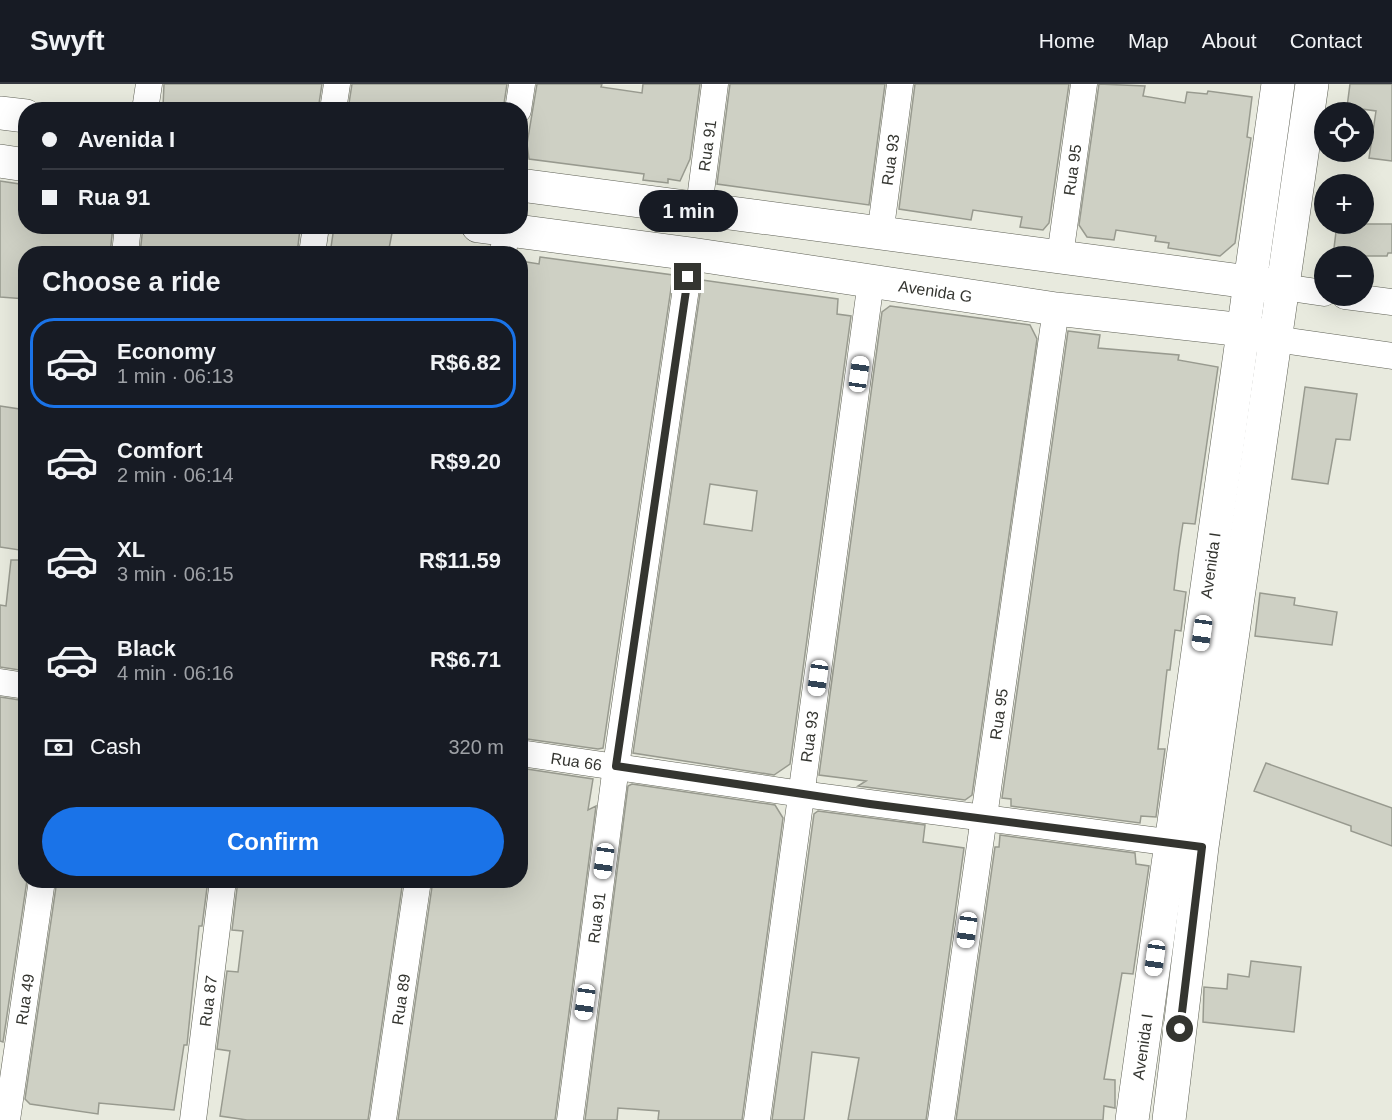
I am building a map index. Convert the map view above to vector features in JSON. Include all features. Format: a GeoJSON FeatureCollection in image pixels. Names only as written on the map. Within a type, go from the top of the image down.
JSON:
{"type":"FeatureCollection","features":[{"type":"Feature","properties":{"kind":"street"},"geometry":{"type":"LineString","coordinates":[[147,102],[149,84]]}},
{"type":"Feature","properties":{"kind":"street"},"geometry":{"type":"LineString","coordinates":[[334,102],[337,84]]}},
{"type":"Feature","properties":{"kind":"street"},"geometry":{"type":"LineString","coordinates":[[519,102],[522,84]]}},
{"type":"Feature","properties":{"kind":"street","name":"Rua 91"},"geometry":{"type":"LineString","coordinates":[[699,207],[715,84]]}},
{"type":"Feature","properties":{"kind":"street","name":"Rua 93"},"geometry":{"type":"LineString","coordinates":[[880,235],[900,84]]}},
{"type":"Feature","properties":{"kind":"street","name":"Rua 95"},"geometry":{"type":"LineString","coordinates":[[1060,256],[1084,84]]}},
{"type":"Feature","properties":{"kind":"street","name":"Avenida I"},"geometry":{"type":"LineString","coordinates":[[1168,1120],[1187,845],[1244,330],[1278,84]]}},
{"type":"Feature","properties":{"kind":"street","name":"Avenida I"},"geometry":{"type":"LineString","coordinates":[[1132,1120],[1187,845],[1275,339],[1312,84]]}},
{"type":"Feature","properties":{"kind":"street"},"geometry":{"type":"LineString","coordinates":[[0,113],[18,115]]}},
{"type":"Feature","properties":{"kind":"street"},"geometry":{"type":"LineString","coordinates":[[0,161],[18,164]]}},
{"type":"Feature","properties":{"kind":"street"},"geometry":{"type":"LineString","coordinates":[[528,186],[699,207],[880,235],[1060,256],[1314,292]]}},
{"type":"Feature","properties":{"kind":"street","name":"Avenida G"},"geometry":{"type":"LineString","coordinates":[[496,237],[691,254],[1056,309],[1244,330],[1275,339],[1392,356]]}},
{"type":"Feature","properties":{"kind":"street","name":"Rua 91"},"geometry":{"type":"LineString","coordinates":[[570,1120],[616,766],[691,254]]}},
{"type":"Feature","properties":{"kind":"street","name":"Rua 93"},"geometry":{"type":"LineString","coordinates":[[757,1120],[872,281]]}},
{"type":"Feature","properties":{"kind":"street"},"geometry":{"type":"LineString","coordinates":[[1374,300],[1392,302]]}},
{"type":"Feature","properties":{"kind":"street","name":"Rua 95"},"geometry":{"type":"LineString","coordinates":[[941,1120],[953,1019],[984,819],[1056,309]]}},
{"type":"Feature","properties":{"kind":"street"},"geometry":{"type":"LineString","coordinates":[[0,682],[18,685]]}},
{"type":"Feature","properties":{"kind":"street","name":"Rua 66"},"geometry":{"type":"LineString","coordinates":[[528,754],[802,794],[1187,845]]}},
{"type":"Feature","properties":{"kind":"street","name":"Rua 49"},"geometry":{"type":"LineString","coordinates":[[9,1119],[41,888]]}},
{"type":"Feature","properties":{"kind":"street","name":"Rua 87"},"geometry":{"type":"LineString","coordinates":[[193,1120],[222,888]]}},
{"type":"Feature","properties":{"kind":"street","name":"Rua 89"},"geometry":{"type":"LineString","coordinates":[[383,1120],[417,888]]}},
{"type":"Feature","properties":{"kind":"building"},"geometry":{"type":"Polygon","coordinates":[[[164,84],[322,84],[319,102],[163,102],[164,84]]]}},
{"type":"Feature","properties":{"kind":"building"},"geometry":{"type":"Polygon","coordinates":[[[352,84],[507,84],[504,102],[349,102],[352,84]]]}},
{"type":"Feature","properties":{"kind":"building"},"geometry":{"type":"Polygon","coordinates":[[[537,84],[602,84],[601,87],[642,93],[643,84],[700,84],[690,159],[680,181],[668,179],[668,183],[643,180],[644,174],[529,159],[528,138],[537,84]]]}},
{"type":"Feature","properties":{"kind":"building"},"geometry":{"type":"Polygon","coordinates":[[[730,84],[885,84],[869,205],[717,184],[730,84]]]}},
{"type":"Feature","properties":{"kind":"building"},"geometry":{"type":"Polygon","coordinates":[[[915,84],[1069,84],[1049,223],[1043,230],[1020,227],[1022,217],[973,210],[971,220],[899,209],[915,84]]]}},
{"type":"Feature","properties":{"kind":"building"},"geometry":{"type":"Polygon","coordinates":[[[1099,84],[1145,86],[1143,96],[1185,103],[1187,92],[1207,94],[1208,91],[1252,97],[1247,137],[1251,138],[1235,243],[1220,256],[1168,248],[1169,243],[1155,241],[1156,236],[1116,230],[1114,240],[1087,237],[1079,225],[1099,84]]]}},
{"type":"Feature","properties":{"kind":"building"},"geometry":{"type":"Polygon","coordinates":[[[1350,84],[1392,84],[1392,161],[1374,159],[1376,111],[1374,111],[1374,102],[1348,102],[1350,84]]]}},
{"type":"Feature","properties":{"kind":"building"},"geometry":{"type":"Polygon","coordinates":[[[0,181],[18,184],[18,234],[112,234],[111,246],[18,246],[18,298],[0,297],[0,181]]]}},
{"type":"Feature","properties":{"kind":"building"},"geometry":{"type":"Polygon","coordinates":[[[1374,224],[1392,224],[1392,253],[1388,253],[1387,256],[1374,256],[1374,246],[1334,246],[1336,234],[1374,234],[1374,224]]]}},
{"type":"Feature","properties":{"kind":"building"},"geometry":{"type":"Polygon","coordinates":[[[142,234],[299,234],[298,246],[141,246],[142,234]]]}},
{"type":"Feature","properties":{"kind":"building"},"geometry":{"type":"Polygon","coordinates":[[[333,234],[392,234],[390,246],[331,246],[333,234]]]}},
{"type":"Feature","properties":{"kind":"building"},"geometry":{"type":"Polygon","coordinates":[[[540,257],[673,275],[603,748],[598,749],[528,739],[528,262],[539,264],[540,257]]]}},
{"type":"Feature","properties":{"kind":"building"},"geometry":{"type":"Polygon","coordinates":[[[702,280],[838,299],[837,314],[851,316],[790,764],[774,775],[633,753],[702,280]],[[710,484],[704,524],[752,531],[757,491],[710,484]]]}},
{"type":"Feature","properties":{"kind":"building"},"geometry":{"type":"Polygon","coordinates":[[[890,306],[1030,325],[1037,339],[972,795],[965,800],[858,786],[866,781],[819,775],[882,312],[890,306]]]}},
{"type":"Feature","properties":{"kind":"building"},"geometry":{"type":"Polygon","coordinates":[[[1068,331],[1100,335],[1098,348],[1179,355],[1178,360],[1218,367],[1195,524],[1183,523],[1179,549],[1174,590],[1186,592],[1181,631],[1175,630],[1170,670],[1167,670],[1158,749],[1165,749],[1156,817],[1141,816],[1140,823],[1011,806],[1011,799],[1002,798],[1068,331]]]}},
{"type":"Feature","properties":{"kind":"building"},"geometry":{"type":"Polygon","coordinates":[[[1305,387],[1357,394],[1350,440],[1336,439],[1328,484],[1292,479],[1305,387]]]}},
{"type":"Feature","properties":{"kind":"building"},"geometry":{"type":"Polygon","coordinates":[[[0,406],[18,409],[18,550],[0,547],[0,406]]]}},
{"type":"Feature","properties":{"kind":"building"},"geometry":{"type":"Polygon","coordinates":[[[11,560],[18,560],[18,670],[0,667],[0,605],[6,606],[11,560]]]}},
{"type":"Feature","properties":{"kind":"building"},"geometry":{"type":"Polygon","coordinates":[[[1260,593],[1295,598],[1294,605],[1337,612],[1332,645],[1255,636],[1260,593]]]}},
{"type":"Feature","properties":{"kind":"building"},"geometry":{"type":"Polygon","coordinates":[[[0,697],[18,700],[18,888],[26,888],[3,1042],[0,1041],[0,697]]]}},
{"type":"Feature","properties":{"kind":"building"},"geometry":{"type":"Polygon","coordinates":[[[1266,763],[1392,808],[1392,846],[1351,831],[1351,826],[1254,791],[1266,763]]]}},
{"type":"Feature","properties":{"kind":"building"},"geometry":{"type":"Polygon","coordinates":[[[528,769],[593,779],[588,810],[596,806],[555,1120],[398,1120],[432,888],[528,888],[528,769]]]}},
{"type":"Feature","properties":{"kind":"building"},"geometry":{"type":"Polygon","coordinates":[[[632,784],[775,805],[783,818],[742,1120],[658,1120],[659,1111],[618,1108],[617,1120],[585,1120],[628,786],[632,784]]]}},
{"type":"Feature","properties":{"kind":"building"},"geometry":{"type":"Polygon","coordinates":[[[818,811],[925,825],[923,842],[964,848],[926,1120],[848,1120],[859,1058],[812,1052],[804,1120],[772,1120],[814,814],[818,811]]]}},
{"type":"Feature","properties":{"kind":"building"},"geometry":{"type":"Polygon","coordinates":[[[1000,835],[1135,853],[1136,864],[1149,866],[1133,974],[1122,973],[1104,1079],[1115,1080],[1115,1108],[1104,1106],[1103,1120],[956,1120],[995,847],[999,847],[1000,835]]]}},
{"type":"Feature","properties":{"kind":"building"},"geometry":{"type":"Polygon","coordinates":[[[56,888],[207,888],[202,926],[199,926],[187,1045],[184,1045],[174,1110],[99,1103],[98,1114],[30,1104],[25,1099],[56,888]]]}},
{"type":"Feature","properties":{"kind":"building"},"geometry":{"type":"Polygon","coordinates":[[[237,888],[402,888],[368,1120],[247,1120],[220,1116],[230,1051],[217,1049],[227,971],[238,972],[243,931],[232,930],[237,888]]]}},
{"type":"Feature","properties":{"kind":"building"},"geometry":{"type":"Polygon","coordinates":[[[1251,961],[1301,967],[1294,1032],[1203,1022],[1204,987],[1227,989],[1228,974],[1249,977],[1251,961]]]}},
{"type":"Feature","properties":{"kind":"route"},"geometry":{"type":"LineString","coordinates":[[688,277],[665,418],[616,766],[870,804],[1202,847],[1180,1029]]}}]}
